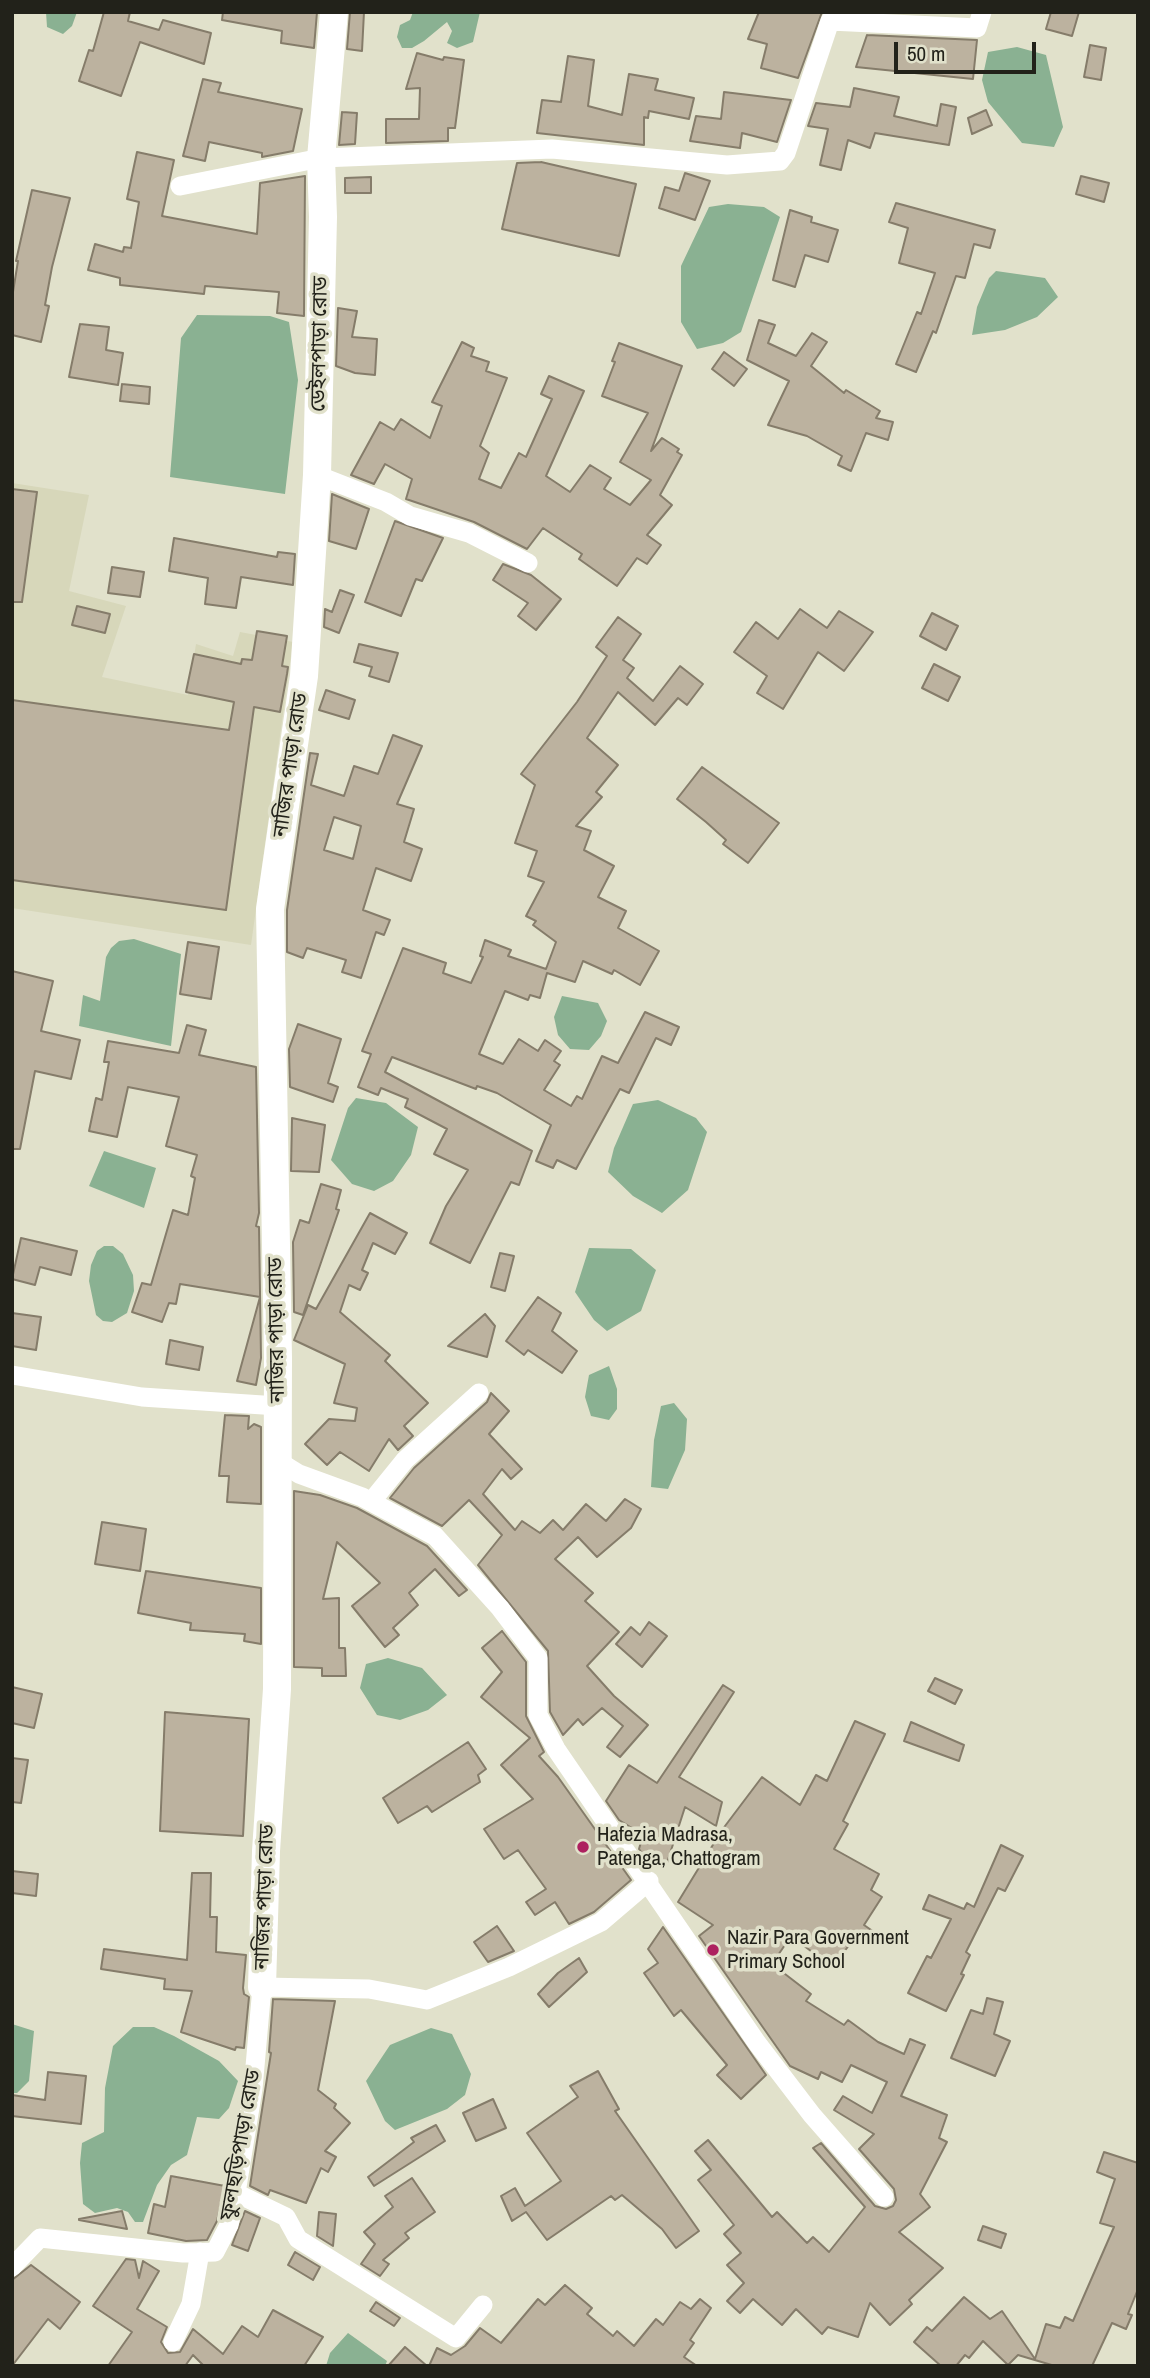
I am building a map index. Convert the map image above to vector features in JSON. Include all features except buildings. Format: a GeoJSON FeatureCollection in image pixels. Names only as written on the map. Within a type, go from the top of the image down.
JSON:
{"type":"FeatureCollection","features":[{"type":"Feature","properties":{"kind":"main road","name":"ডেইলপাড়া রোড"},"geometry":{"type":"LineString","coordinates":[[304,676],[317,475],[323,217],[321,158],[334,12]]}},
{"type":"Feature","properties":{"kind":"main road","name":"নাজির পাড়া রোড"},"geometry":{"type":"LineString","coordinates":[[262,1987],[266,1851],[277,1689],[278,1406],[270,909],[304,676]]}},
{"type":"Feature","properties":{"kind":"street"},"geometry":{"type":"LineString","coordinates":[[180,186],[321,158],[552,149],[727,165],[780,161],[786,153],[830,21],[977,28],[982,12]]}},
{"type":"Feature","properties":{"kind":"street"},"geometry":{"type":"LineString","coordinates":[[317,475],[386,502],[410,516],[470,533],[528,563]]}},
{"type":"Feature","properties":{"kind":"street"},"geometry":{"type":"LineString","coordinates":[[12,1375],[142,1397],[278,1406]]}},
{"type":"Feature","properties":{"kind":"street"},"geometry":{"type":"LineString","coordinates":[[371,1502],[405,1460],[479,1393]]}},
{"type":"Feature","properties":{"kind":"street"},"geometry":{"type":"LineString","coordinates":[[278,1461],[299,1474],[371,1502],[435,1536],[500,1608],[538,1658],[538,1715],[556,1749],[649,1881],[757,2043],[812,2115],[884,2197]]}},
{"type":"Feature","properties":{"kind":"street"},"geometry":{"type":"LineString","coordinates":[[262,1987],[369,1989],[427,2000],[509,1968],[601,1923],[649,1881]]}},
{"type":"Feature","properties":{"kind":"street","name":"ফুলছড়িপাড়া রোড"},"geometry":{"type":"LineString","coordinates":[[200,2252],[215,2252],[229,2225],[253,2089],[262,1987]]}},
{"type":"Feature","properties":{"kind":"street"},"geometry":{"type":"LineString","coordinates":[[236,2193],[286,2217],[298,2239],[456,2338],[483,2305]]}},
{"type":"Feature","properties":{"kind":"street"},"geometry":{"type":"LineString","coordinates":[[12,2267],[40,2238],[200,2252],[191,2304],[173,2342]]}},
{"type":"Feature","properties":{"kind":"shaded area"},"geometry":{"type":"Polygon","coordinates":[[[46,12],[77,12],[72,26],[63,34],[47,27],[46,12]]]}},
{"type":"Feature","properties":{"kind":"shaded area"},"geometry":{"type":"Polygon","coordinates":[[[413,12],[480,12],[473,42],[457,48],[447,43],[452,31],[447,22],[412,48],[402,48],[397,37],[400,25],[410,20],[413,12]]]}},
{"type":"Feature","properties":{"kind":"shaded area"},"geometry":{"type":"Polygon","coordinates":[[[1017,47],[1046,55],[1063,127],[1054,147],[1022,143],[988,102],[982,80],[988,52],[1017,47]]]}},
{"type":"Feature","properties":{"kind":"shaded area"},"geometry":{"type":"Polygon","coordinates":[[[728,204],[764,207],[780,217],[741,332],[723,343],[697,349],[681,322],[681,266],[709,207],[728,204]]]}},
{"type":"Feature","properties":{"kind":"shaded area"},"geometry":{"type":"Polygon","coordinates":[[[996,271],[1045,278],[1058,297],[1037,317],[1005,330],[972,335],[977,307],[989,278],[996,271]]]}},
{"type":"Feature","properties":{"kind":"shaded area"},"geometry":{"type":"Polygon","coordinates":[[[197,315],[270,316],[289,322],[298,380],[285,494],[170,477],[181,338],[197,315]]]}},
{"type":"Feature","properties":{"kind":"shaded area"},"geometry":{"type":"Polygon","coordinates":[[[12,483],[89,495],[69,591],[126,606],[102,677],[188,695],[196,644],[233,656],[240,632],[293,642],[251,945],[12,908],[12,483]]]}},
{"type":"Feature","properties":{"kind":"shaded area"},"geometry":{"type":"Polygon","coordinates":[[[134,939],[181,954],[171,1046],[79,1026],[83,995],[100,1001],[106,957],[111,948],[119,941],[134,939]]]}},
{"type":"Feature","properties":{"kind":"shaded area"},"geometry":{"type":"Polygon","coordinates":[[[562,996],[598,1003],[607,1021],[601,1036],[589,1050],[570,1049],[558,1035],[554,1017],[562,996]]]}},
{"type":"Feature","properties":{"kind":"shaded area"},"geometry":{"type":"Polygon","coordinates":[[[356,1098],[386,1103],[418,1127],[411,1155],[393,1181],[374,1191],[352,1184],[331,1160],[348,1108],[356,1098]]]}},
{"type":"Feature","properties":{"kind":"shaded area"},"geometry":{"type":"Polygon","coordinates":[[[658,1100],[696,1118],[707,1132],[688,1190],[662,1213],[633,1196],[608,1172],[614,1148],[633,1104],[658,1100]]]}},
{"type":"Feature","properties":{"kind":"shaded area"},"geometry":{"type":"Polygon","coordinates":[[[104,1151],[156,1168],[144,1208],[89,1186],[104,1151]]]}},
{"type":"Feature","properties":{"kind":"shaded area"},"geometry":{"type":"Polygon","coordinates":[[[104,1246],[113,1246],[123,1254],[133,1275],[134,1291],[127,1313],[112,1322],[103,1321],[96,1315],[89,1281],[91,1265],[97,1251],[104,1246]]]}},
{"type":"Feature","properties":{"kind":"shaded area"},"geometry":{"type":"Polygon","coordinates":[[[589,1248],[631,1249],[656,1270],[641,1311],[607,1331],[594,1320],[575,1292],[589,1248]]]}},
{"type":"Feature","properties":{"kind":"shaded area"},"geometry":{"type":"Polygon","coordinates":[[[609,1366],[617,1389],[617,1409],[609,1420],[591,1416],[585,1397],[589,1375],[609,1366]]]}},
{"type":"Feature","properties":{"kind":"shaded area"},"geometry":{"type":"Polygon","coordinates":[[[674,1403],[687,1419],[685,1450],[668,1489],[651,1487],[654,1440],[661,1406],[674,1403]]]}},
{"type":"Feature","properties":{"kind":"shaded area"},"geometry":{"type":"Polygon","coordinates":[[[388,1658],[422,1668],[447,1695],[428,1710],[400,1720],[377,1715],[360,1688],[366,1664],[388,1658]]]}},
{"type":"Feature","properties":{"kind":"shaded area"},"geometry":{"type":"Polygon","coordinates":[[[12,2024],[34,2031],[29,2081],[17,2093],[12,2093],[12,2024]]]}},
{"type":"Feature","properties":{"kind":"shaded area"},"geometry":{"type":"Polygon","coordinates":[[[133,2027],[154,2027],[174,2036],[219,2061],[238,2081],[229,2108],[219,2119],[197,2117],[187,2155],[171,2165],[157,2185],[143,2222],[135,2222],[128,2212],[117,2208],[95,2213],[83,2204],[80,2163],[82,2143],[104,2132],[105,2088],[113,2046],[133,2027]]]}},
{"type":"Feature","properties":{"kind":"shaded area"},"geometry":{"type":"Polygon","coordinates":[[[431,2028],[452,2034],[471,2074],[465,2095],[447,2109],[395,2130],[385,2121],[366,2081],[390,2045],[431,2028]]]}},
{"type":"Feature","properties":{"kind":"shaded area"},"geometry":{"type":"Polygon","coordinates":[[[348,2333],[387,2361],[385,2366],[326,2366],[330,2353],[348,2333]]]}},
{"type":"Feature","properties":{"kind":"place","name":"Hafezia Madrasa, Patenga, Chattogram"},"geometry":{"type":"Point","coordinates":[583,1847]}},
{"type":"Feature","properties":{"kind":"place","name":"Nazir Para Government Primary School"},"geometry":{"type":"Point","coordinates":[713,1950]}}]}
